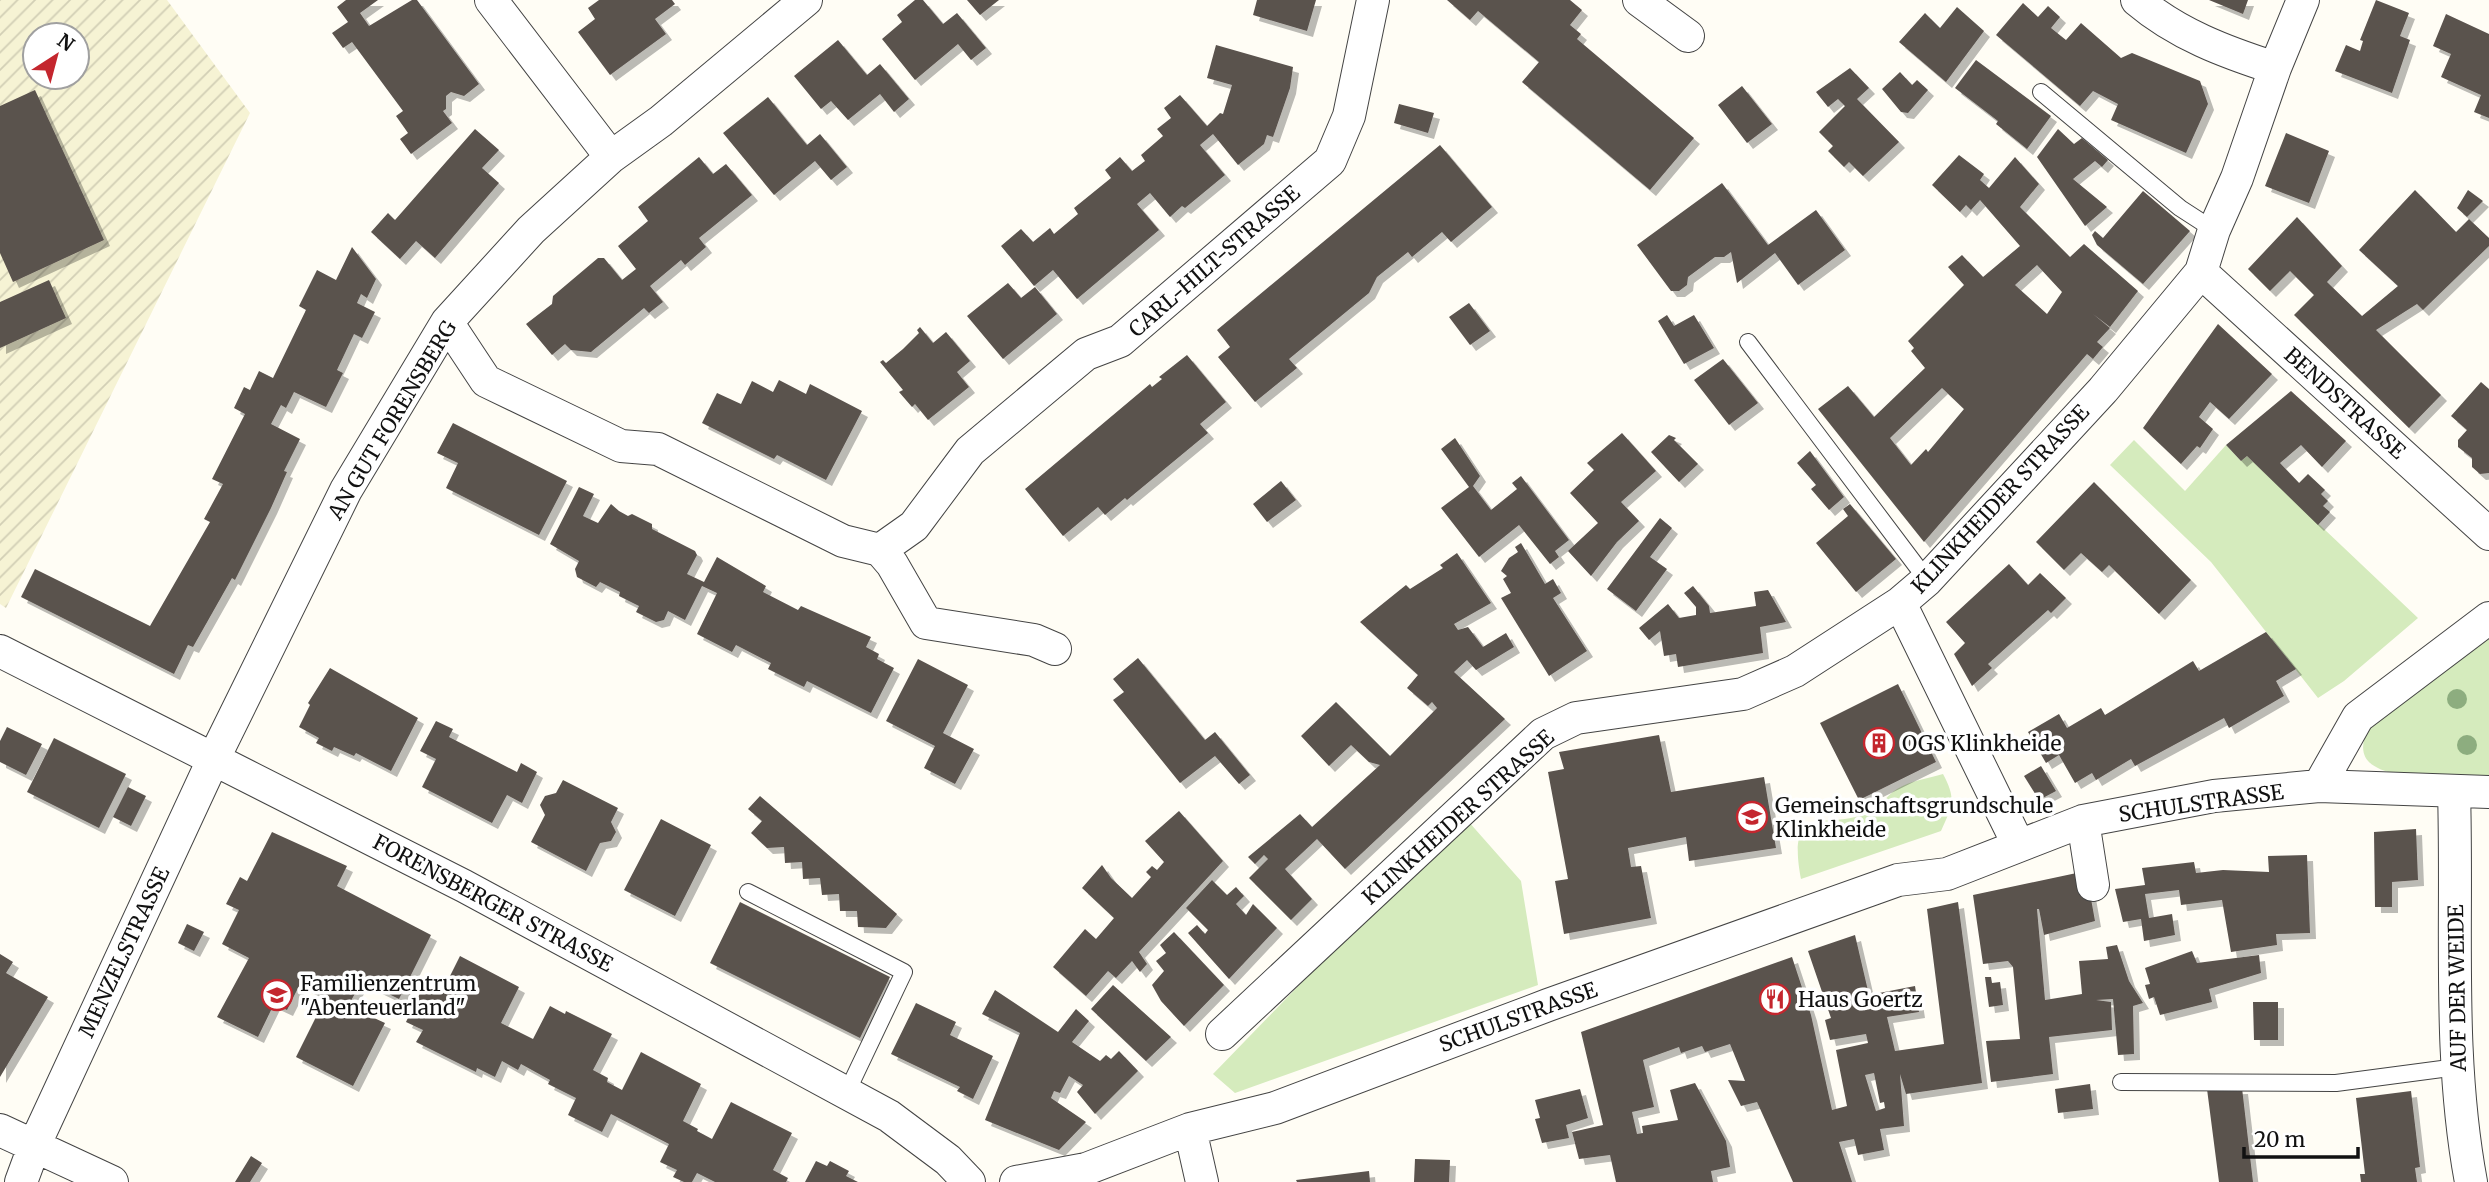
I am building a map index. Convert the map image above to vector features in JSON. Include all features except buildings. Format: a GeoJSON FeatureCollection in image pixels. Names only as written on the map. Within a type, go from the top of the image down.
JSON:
{"type":"FeatureCollection","features":[{"type":"Feature","properties":{"kind":"street"},"geometry":{"type":"LineString","coordinates":[[491,0],[611,157]]}},
{"type":"Feature","properties":{"kind":"street","name":"AN GUT FORENSBERG"},"geometry":{"type":"LineString","coordinates":[[213,760],[346,490],[447,322],[531,230],[611,157],[661,121],[806,0]]}},
{"type":"Feature","properties":{"kind":"street","name":"CARL-HILT-STRASSE"},"geometry":{"type":"LineString","coordinates":[[880,550],[914,526],[970,451],[1086,354],[1120,341],[1330,161],[1349,116],[1373,0]]}},
{"type":"Feature","properties":{"kind":"street"},"geometry":{"type":"LineString","coordinates":[[1639,0],[1688,36]]}},
{"type":"Feature","properties":{"kind":"street"},"geometry":{"type":"LineString","coordinates":[[2137,0],[2161,21],[2210,45],[2275,68]]}},
{"type":"Feature","properties":{"kind":"street","name":"KLINKHEIDER STRASSE"},"geometry":{"type":"LineString","coordinates":[[1222,1034],[1543,734],[1576,718],[1743,694],[1795,671],[1900,603],[1927,580],[2103,390],[2201,272],[2214,230],[2238,178],[2275,68],[2303,0]]}},
{"type":"Feature","properties":{"kind":"street","name":"BENDSTRASSE"},"geometry":{"type":"LineString","coordinates":[[2201,272],[2489,534]]}},
{"type":"Feature","properties":{"kind":"street"},"geometry":{"type":"LineString","coordinates":[[447,322],[486,381],[621,446],[658,449],[843,541],[880,550],[892,564],[926,623],[1034,640],[1055,649]]}},
{"type":"Feature","properties":{"kind":"street"},"geometry":{"type":"LineString","coordinates":[[1900,603],[2018,844]]}},
{"type":"Feature","properties":{"kind":"street"},"geometry":{"type":"LineString","coordinates":[[2319,786],[2358,717],[2489,618]]}},
{"type":"Feature","properties":{"kind":"street","name":"FORENSBERGER STRASSE"},"geometry":{"type":"LineString","coordinates":[[0,651],[464,886],[847,1092],[914,1133],[968,1182]]}},
{"type":"Feature","properties":{"kind":"street","name":"MENZELSTRASSE"},"geometry":{"type":"LineString","coordinates":[[21,1182],[35,1144],[213,760]]}},
{"type":"Feature","properties":{"kind":"street","name":"SCHULSTRASSE"},"geometry":{"type":"LineString","coordinates":[[1016,1182],[1086,1169],[1190,1129],[1275,1108],[1548,1005],[1885,885],[1947,873],[2083,821],[2214,796],[2319,786],[2489,792]]}},
{"type":"Feature","properties":{"kind":"street","name":"AUF DER WEIDE"},"geometry":{"type":"LineString","coordinates":[[2454,792],[2456,865],[2453,957],[2457,1067],[2463,1138],[2471,1182]]}},
{"type":"Feature","properties":{"kind":"street"},"geometry":{"type":"LineString","coordinates":[[2083,821],[2093,885]]}},
{"type":"Feature","properties":{"kind":"street"},"geometry":{"type":"LineString","coordinates":[[1190,1129],[1202,1182]]}},
{"type":"Feature","properties":{"kind":"street"},"geometry":{"type":"LineString","coordinates":[[0,1130],[112,1182]]}},
{"type":"Feature","properties":{"kind":"lane"},"geometry":{"type":"LineString","coordinates":[[2041,92],[2180,208],[2214,230]]}},
{"type":"Feature","properties":{"kind":"lane"},"geometry":{"type":"LineString","coordinates":[[1748,342],[1927,580]]}},
{"type":"Feature","properties":{"kind":"lane"},"geometry":{"type":"LineString","coordinates":[[748,892],[904,972],[847,1092]]}},
{"type":"Feature","properties":{"kind":"lane"},"geometry":{"type":"LineString","coordinates":[[2121,1082],[2336,1083],[2457,1067]]}},
{"type":"Feature","properties":{"kind":"shaded area"},"geometry":{"type":"Polygon","coordinates":[[[0,0],[167,0],[250,113],[6,608],[0,604],[0,0]]]}},
{"type":"Feature","properties":{"kind":"green space"},"geometry":{"type":"Polygon","coordinates":[[[2134,440],[2185,491],[2226,445],[2241,461],[2247,456],[2418,618],[2344,681],[2318,698],[2211,562],[2110,465],[2134,440]]]}},
{"type":"Feature","properties":{"kind":"green space"},"geometry":{"type":"Polygon","coordinates":[[[2489,638],[2489,775],[2405,775],[2384,771],[2369,762],[2363,748],[2369,728],[2489,638]]]}},
{"type":"Feature","properties":{"kind":"green space"},"geometry":{"type":"Polygon","coordinates":[[[1943,774],[1950,790],[1951,803],[1941,831],[1801,879],[1798,853],[1800,837],[1806,827],[1816,822],[1857,816],[1873,810],[1902,786],[1943,774]]]}},
{"type":"Feature","properties":{"kind":"green space"},"geometry":{"type":"Polygon","coordinates":[[[1468,821],[1521,881],[1538,985],[1235,1093],[1213,1074],[1402,879],[1468,821]]]}},
{"type":"Feature","properties":{"kind":"place","name":"OGS Klinkheide"},"geometry":{"type":"Point","coordinates":[1879,743]}},
{"type":"Feature","properties":{"kind":"place","name":"Gemeinschaftsgrundschule Klinkheide"},"geometry":{"type":"Point","coordinates":[1752,817]}},
{"type":"Feature","properties":{"kind":"place","name":"Familienzentrum \"Abenteuerland\""},"geometry":{"type":"Point","coordinates":[277,995]}},
{"type":"Feature","properties":{"kind":"place","name":"Haus Goertz"},"geometry":{"type":"Point","coordinates":[1775,999]}}]}
